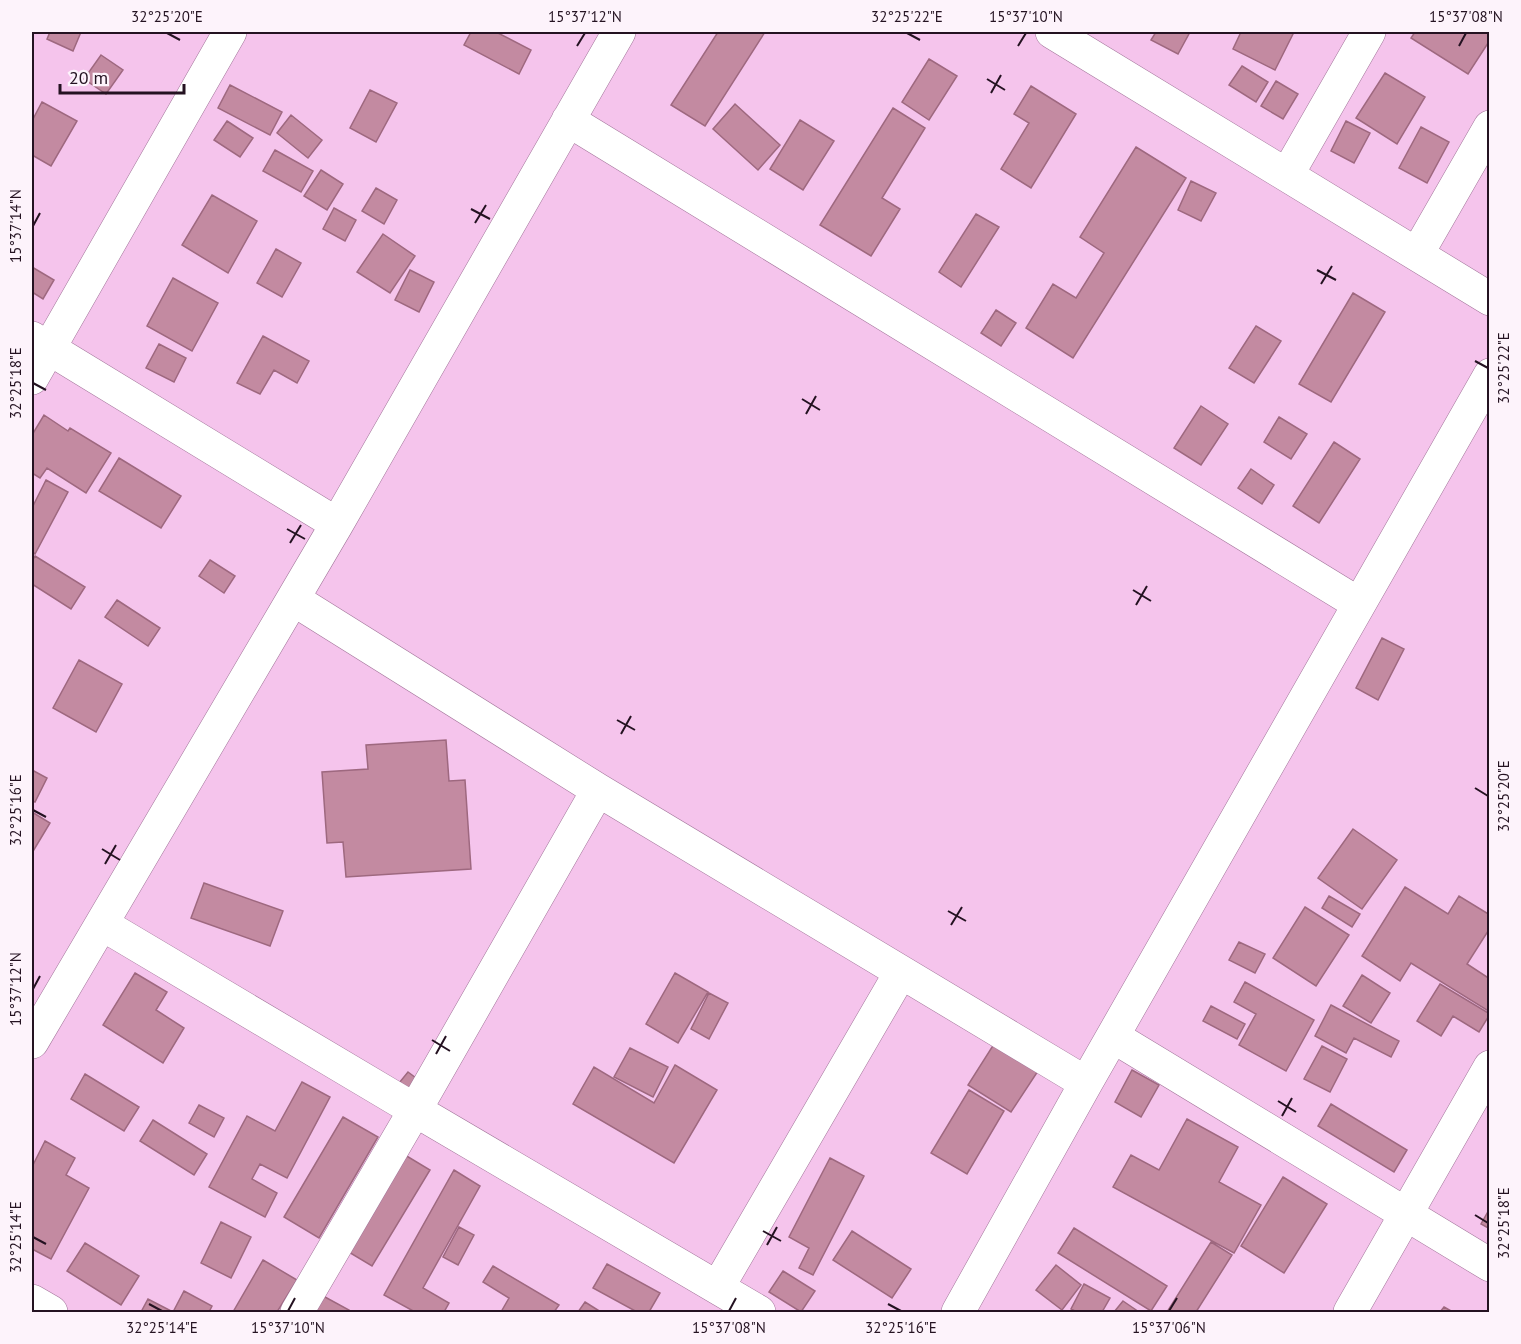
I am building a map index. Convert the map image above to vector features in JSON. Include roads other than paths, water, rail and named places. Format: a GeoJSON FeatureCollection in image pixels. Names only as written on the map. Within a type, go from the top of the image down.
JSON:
{"type":"FeatureCollection","features":[{"type":"Feature","properties":{"kind":"street"},"geometry":{"type":"LineString","coordinates":[[32,378],[40,343],[231,32]]}},
{"type":"Feature","properties":{"kind":"street"},"geometry":{"type":"LineString","coordinates":[[32,1042],[337,524],[619,32]]}},
{"type":"Feature","properties":{"kind":"street"},"geometry":{"type":"LineString","coordinates":[[1052,32],[1490,298]]}},
{"type":"Feature","properties":{"kind":"street"},"geometry":{"type":"LineString","coordinates":[[1287,175],[1369,32]]}},
{"type":"Feature","properties":{"kind":"street"},"geometry":{"type":"LineString","coordinates":[[568,120],[1359,604]]}},
{"type":"Feature","properties":{"kind":"street"},"geometry":{"type":"LineString","coordinates":[[1417,254],[1490,127]]}},
{"type":"Feature","properties":{"kind":"street"},"geometry":{"type":"LineString","coordinates":[[40,343],[337,524]]}},
{"type":"Feature","properties":{"kind":"street"},"geometry":{"type":"LineString","coordinates":[[958,1312],[1490,375]]}},
{"type":"Feature","properties":{"kind":"street"},"geometry":{"type":"LineString","coordinates":[[293,599],[598,790],[1086,1083]]}},
{"type":"Feature","properties":{"kind":"street"},"geometry":{"type":"LineString","coordinates":[[297,1312],[598,790]]}},
{"type":"Feature","properties":{"kind":"street"},"geometry":{"type":"LineString","coordinates":[[102,924],[759,1312]]}},
{"type":"Feature","properties":{"kind":"street"},"geometry":{"type":"LineString","coordinates":[[718,1287],[901,972]]}},
{"type":"Feature","properties":{"kind":"street"},"geometry":{"type":"LineString","coordinates":[[1114,1037],[1490,1265]]}},
{"type":"Feature","properties":{"kind":"street"},"geometry":{"type":"LineString","coordinates":[[1350,1312],[1490,1067]]}},
{"type":"Feature","properties":{"kind":"street"},"geometry":{"type":"LineString","coordinates":[[32,1301],[51,1312]]}}]}
